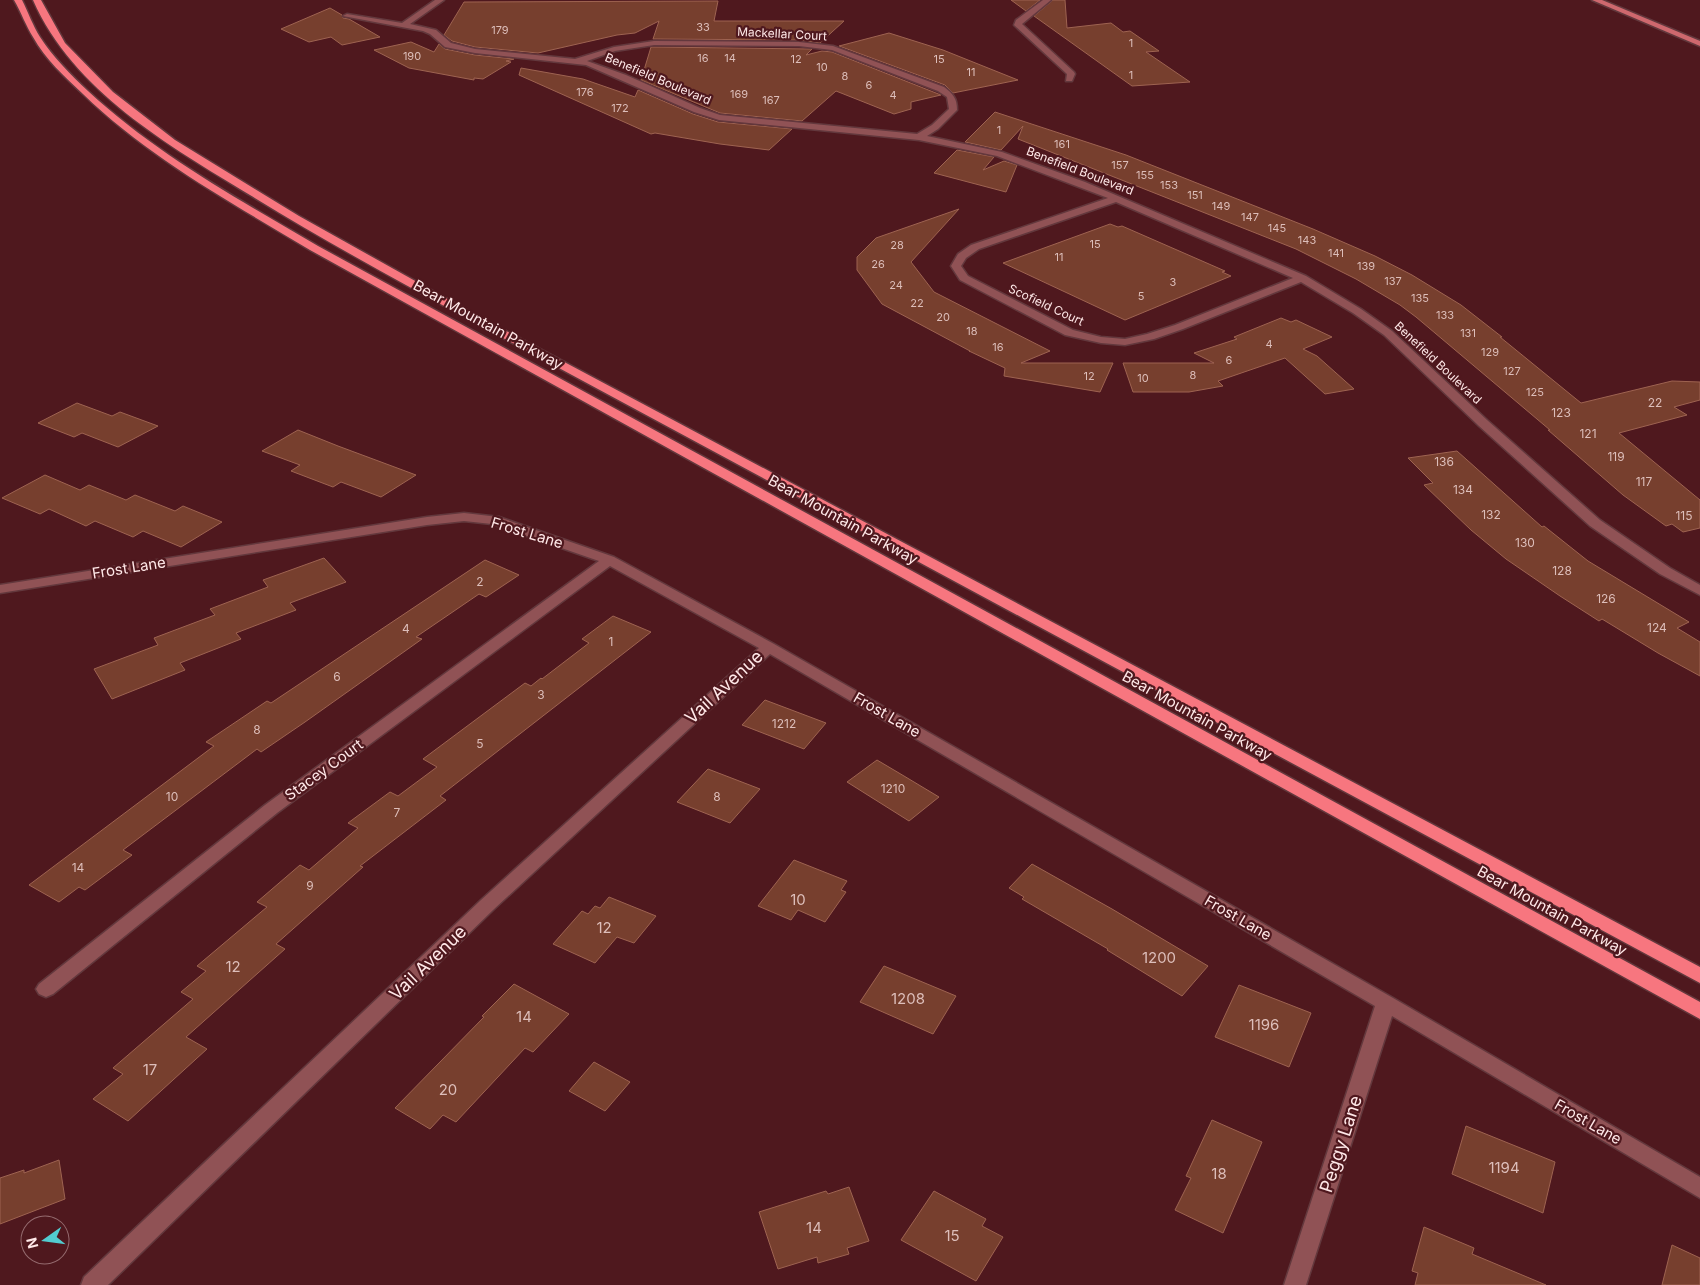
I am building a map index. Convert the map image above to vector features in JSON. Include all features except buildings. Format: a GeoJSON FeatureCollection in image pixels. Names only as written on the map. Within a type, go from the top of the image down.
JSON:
{"type":"FeatureCollection","features":[{"type":"Feature","properties":{"kind":"highway","name":"Bear Mountain Parkway"},"geometry":{"type":"LineString","coordinates":[[18,0],[34,35],[49,56],[95,102],[137,135],[245,207],[332,258],[1700,1011]]}},
{"type":"Feature","properties":{"kind":"highway","name":"Bear Mountain Parkway"},"geometry":{"type":"LineString","coordinates":[[37,0],[47,22],[66,50],[86,72],[112,95],[203,162],[295,218],[472,317],[1700,976]]}},
{"type":"Feature","properties":{"kind":"main road"},"geometry":{"type":"LineString","coordinates":[[1596,0],[1700,44]]}},
{"type":"Feature","properties":{"kind":"street"},"geometry":{"type":"LineString","coordinates":[[404,25],[440,0]]}},
{"type":"Feature","properties":{"kind":"street"},"geometry":{"type":"LineString","coordinates":[[1047,0],[1019,22],[1018,25],[1035,38],[1071,74],[1069,78]]}},
{"type":"Feature","properties":{"kind":"street","name":"Benefield Boulevard"},"geometry":{"type":"LineString","coordinates":[[347,16],[424,29],[433,32],[448,44],[475,51],[587,63],[697,110],[719,116],[754,122],[919,137],[999,154],[1191,228],[1302,278],[1388,332],[1483,423],[1595,522],[1665,571],[1700,591]]}},
{"type":"Feature","properties":{"kind":"street"},"geometry":{"type":"LineString","coordinates":[[1690,40],[1700,39]]}},
{"type":"Feature","properties":{"kind":"street","name":"Mackellar Court"},"geometry":{"type":"LineString","coordinates":[[577,61],[614,49],[654,43],[799,44],[833,48],[908,75],[941,89],[950,96],[953,102],[952,110],[935,127],[919,137]]}},
{"type":"Feature","properties":{"kind":"street","name":"Scofield Court"},"geometry":{"type":"LineString","coordinates":[[1117,198],[975,247],[962,256],[956,266],[964,278],[1069,333],[1112,342],[1125,342],[1157,335],[1302,278]]}},
{"type":"Feature","properties":{"kind":"street","name":"Frost Lane"},"geometry":{"type":"LineString","coordinates":[[0,589],[427,521],[464,517],[494,520],[609,560],[769,647],[1386,1003],[1700,1188]]}},
{"type":"Feature","properties":{"kind":"street","name":"Stacey Court"},"geometry":{"type":"LineString","coordinates":[[46,989],[271,809],[609,560]]}},
{"type":"Feature","properties":{"kind":"street","name":"Vail Avenue"},"geometry":{"type":"LineString","coordinates":[[92,1285],[487,905],[769,647]]}},
{"type":"Feature","properties":{"kind":"street","name":"Peggy Lane"},"geometry":{"type":"LineString","coordinates":[[1295,1285],[1386,1003]]}}]}
